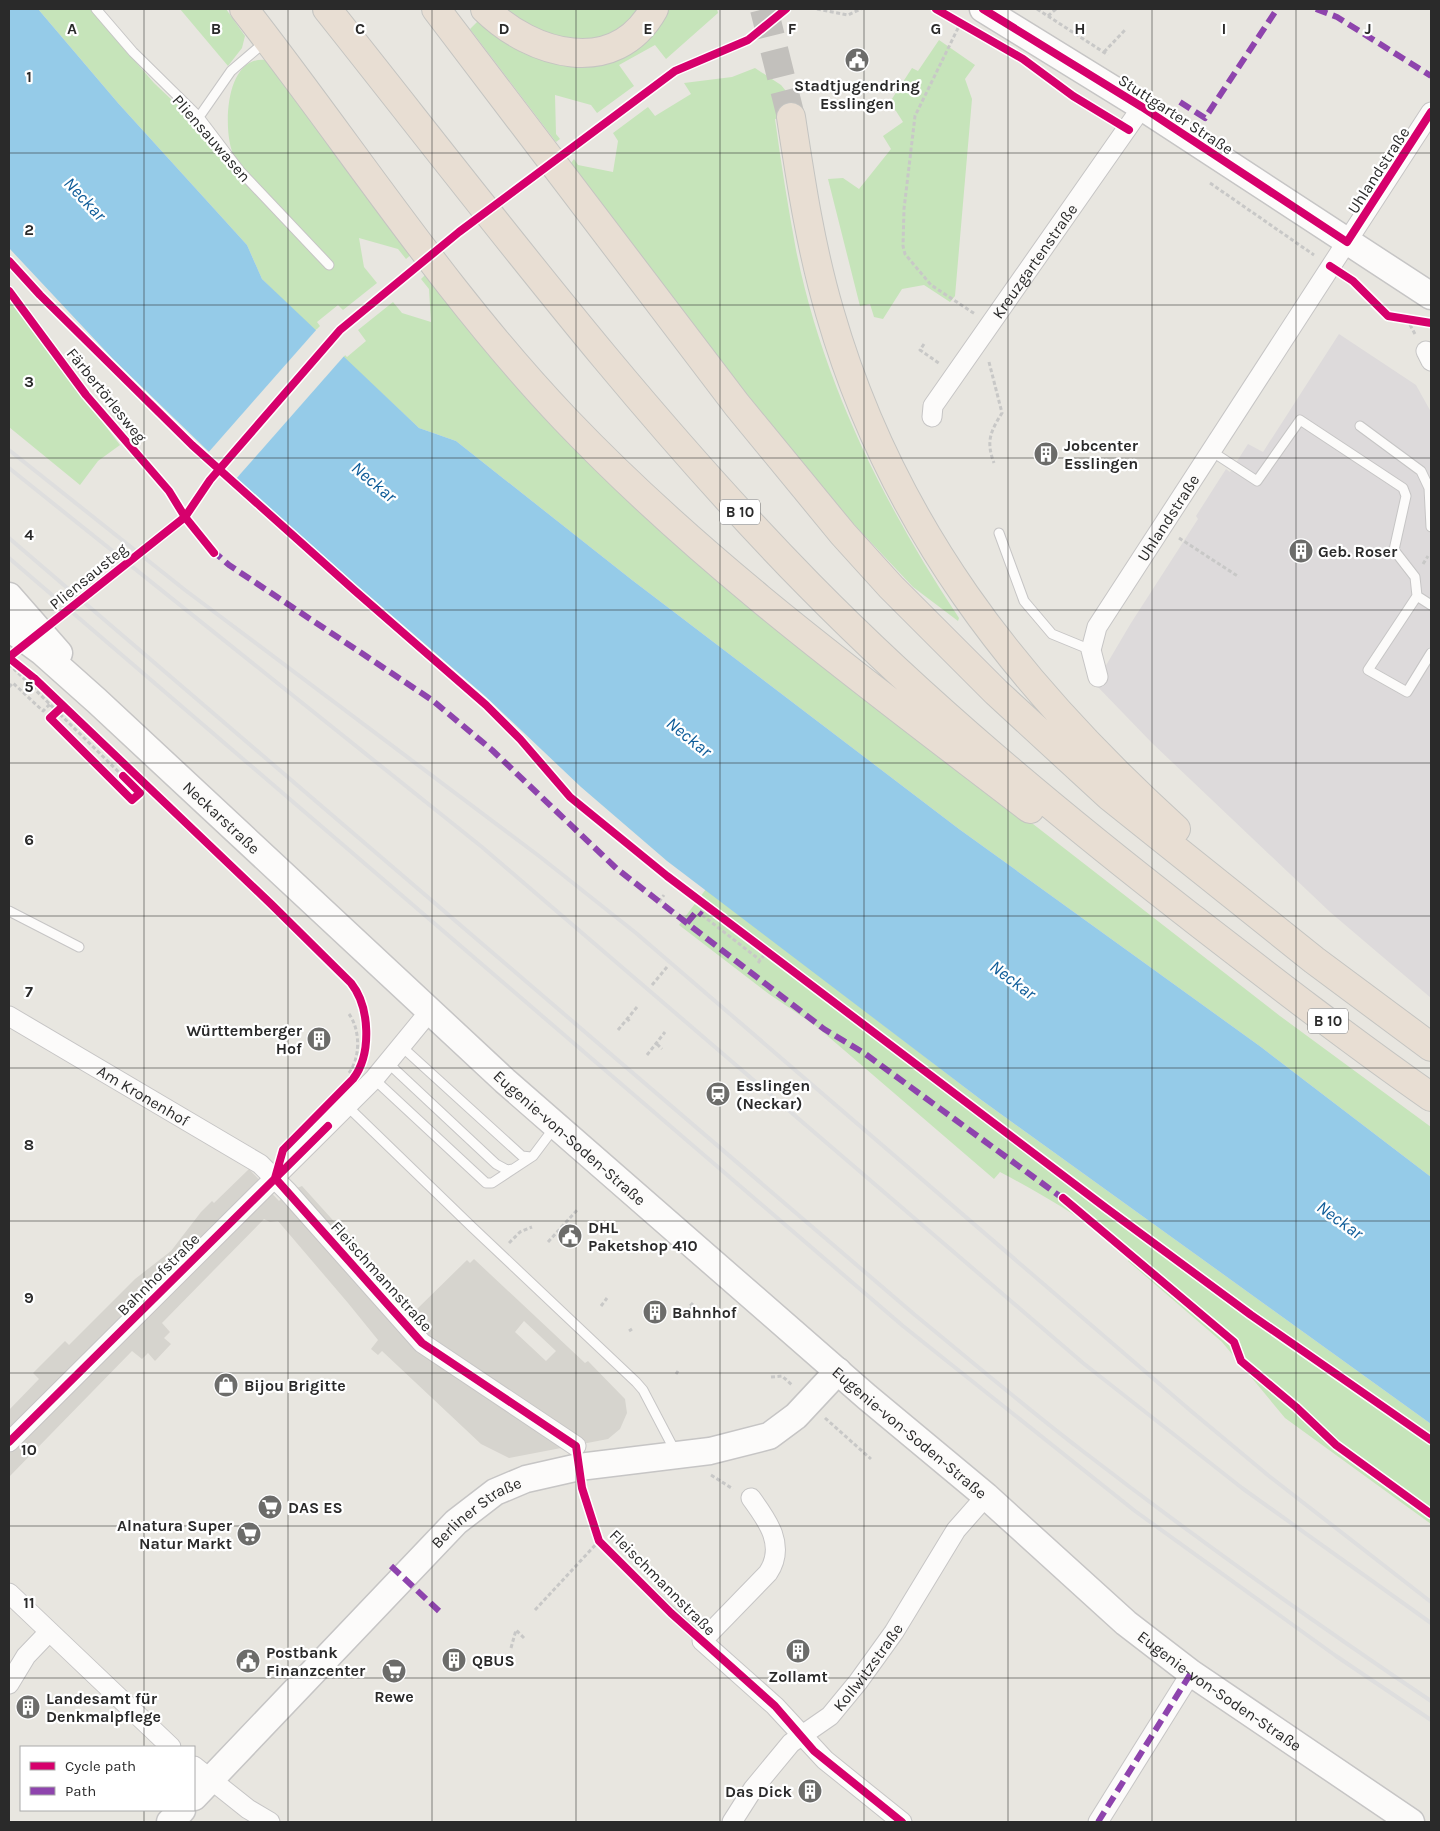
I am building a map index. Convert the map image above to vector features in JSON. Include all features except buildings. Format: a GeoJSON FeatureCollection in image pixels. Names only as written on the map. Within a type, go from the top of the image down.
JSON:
{"type":"FeatureCollection","features":[{"type":"Feature","properties":{"kind":"highway"},"geometry":{"type":"LineString","coordinates":[[244,9],[460,299],[512,361],[616,472],[722,566],[979,770],[1100,862],[1226,944]]}},
{"type":"Feature","properties":{"kind":"highway","name":"B 10"},"geometry":{"type":"LineString","coordinates":[[327,9],[629,388],[695,463],[811,587],[892,665],[1028,785],[1122,864],[1431,1097]]}},
{"type":"Feature","properties":{"kind":"highway","name":"B 10"},"geometry":{"type":"LineString","coordinates":[[436,9],[737,405],[842,534],[890,587],[996,692],[1096,784],[1165,843],[1314,960],[1431,1047]]}},
{"type":"Feature","properties":{"kind":"highway"},"geometry":{"type":"LineString","coordinates":[[485,9],[505,27],[532,43],[562,52],[575,53],[595,51],[624,41],[643,25],[654,9]]}},
{"type":"Feature","properties":{"kind":"highway"},"geometry":{"type":"LineString","coordinates":[[792,116],[815,257],[842,352],[880,447],[927,538],[994,636],[1056,710],[1134,790],[1230,878],[1314,960]]}},
{"type":"Feature","properties":{"kind":"main road","name":"Stuttgarter Straße"},"geometry":{"type":"LineString","coordinates":[[986,9],[1142,107],[1431,296]]}},
{"type":"Feature","properties":{"kind":"main road"},"geometry":{"type":"LineString","coordinates":[[9,596],[22,608],[97,701]]}},
{"type":"Feature","properties":{"kind":"main road","name":"Neckarstraße"},"geometry":{"type":"LineString","coordinates":[[9,628],[42,652],[97,701],[429,1012]]}},
{"type":"Feature","properties":{"kind":"main road","name":"Eugenie-von-Soden-Straße"},"geometry":{"type":"LineString","coordinates":[[429,1012],[838,1371],[986,1496],[1126,1623],[1191,1673],[1399,1819]]}},
{"type":"Feature","properties":{"kind":"main road","name":"Berliner Straße"},"geometry":{"type":"LineString","coordinates":[[199,1780],[292,1697],[456,1522],[476,1504],[509,1485],[549,1473],[577,1457],[677,1456],[753,1441],[768,1436],[796,1416],[838,1371]]}},
{"type":"Feature","properties":{"kind":"main road"},"geometry":{"type":"LineString","coordinates":[[170,1822],[181,1811]]}},
{"type":"Feature","properties":{"kind":"street","name":"Kreuzgartenstraße"},"geometry":{"type":"LineString","coordinates":[[932,417],[933,406],[1142,107]]}},
{"type":"Feature","properties":{"kind":"street","name":"Uhlandstraße"},"geometry":{"type":"LineString","coordinates":[[1091,650],[1097,627],[1431,112]]}},
{"type":"Feature","properties":{"kind":"street"},"geometry":{"type":"LineString","coordinates":[[1091,650],[1098,676]]}},
{"type":"Feature","properties":{"kind":"street","name":"Bahnhofstraße"},"geometry":{"type":"LineString","coordinates":[[9,1442],[348,1106],[388,1063],[429,1012]]}},
{"type":"Feature","properties":{"kind":"street","name":"Am Kronenhof"},"geometry":{"type":"LineString","coordinates":[[9,1016],[246,1156],[275,1178]]}},
{"type":"Feature","properties":{"kind":"street","name":"Fleischmannstraße"},"geometry":{"type":"LineString","coordinates":[[275,1178],[422,1342],[577,1457]]}},
{"type":"Feature","properties":{"kind":"street","name":"Kollwitzstraße"},"geometry":{"type":"LineString","coordinates":[[732,1822],[753,1789],[791,1743],[830,1716],[858,1682],[894,1632],[951,1537],[986,1496]]}},
{"type":"Feature","properties":{"kind":"street"},"geometry":{"type":"LineString","coordinates":[[702,1641],[768,1573],[774,1561],[776,1548],[773,1534],[751,1498]]}},
{"type":"Feature","properties":{"kind":"street"},"geometry":{"type":"LineString","coordinates":[[9,1593],[170,1746]]}},
{"type":"Feature","properties":{"kind":"street"},"geometry":{"type":"LineString","coordinates":[[9,1684],[26,1656],[49,1632]]}},
{"type":"Feature","properties":{"kind":"street","name":"Fleischmannstraße"},"geometry":{"type":"LineString","coordinates":[[702,1641],[775,1706],[825,1760],[902,1822]]}},
{"type":"Feature","properties":{"kind":"street"},"geometry":{"type":"LineString","coordinates":[[1098,1822],[1191,1673]]}},
{"type":"Feature","properties":{"kind":"street"},"geometry":{"type":"LineString","coordinates":[[199,1780],[270,1822]]}},
{"type":"Feature","properties":{"kind":"lane","name":"Pliensauwasen"},"geometry":{"type":"LineString","coordinates":[[96,9],[133,52],[199,117],[240,171],[330,265]]}},
{"type":"Feature","properties":{"kind":"lane"},"geometry":{"type":"LineString","coordinates":[[199,117],[240,62],[268,39]]}},
{"type":"Feature","properties":{"kind":"lane"},"geometry":{"type":"LineString","coordinates":[[1211,451],[1257,481],[1300,420],[1403,488],[1406,496],[1394,547],[1415,577],[1417,596],[1368,670],[1407,692],[1431,653]]}},
{"type":"Feature","properties":{"kind":"lane"},"geometry":{"type":"LineString","coordinates":[[1360,426],[1421,471],[1429,488],[1431,527]]}},
{"type":"Feature","properties":{"kind":"lane"},"geometry":{"type":"LineString","coordinates":[[999,533],[1024,601],[1052,634],[1091,650]]}},
{"type":"Feature","properties":{"kind":"lane"},"geometry":{"type":"LineString","coordinates":[[1417,596],[1431,605]]}},
{"type":"Feature","properties":{"kind":"lane"},"geometry":{"type":"LineString","coordinates":[[9,912],[79,948]]}},
{"type":"Feature","properties":{"kind":"lane"},"geometry":{"type":"LineString","coordinates":[[401,1046],[522,1156],[531,1157]]}},
{"type":"Feature","properties":{"kind":"lane"},"geometry":{"type":"LineString","coordinates":[[388,1063],[499,1167],[506,1170],[513,1169]]}},
{"type":"Feature","properties":{"kind":"lane"},"geometry":{"type":"LineString","coordinates":[[374,1079],[483,1182],[492,1182],[531,1157],[548,1138],[555,1123]]}},
{"type":"Feature","properties":{"kind":"lane"},"geometry":{"type":"LineString","coordinates":[[348,1106],[472,1227],[636,1382],[643,1390],[677,1456]]}},
{"type":"Feature","properties":{"kind":"lane","name":"Fleischmannstraße"},"geometry":{"type":"LineString","coordinates":[[646,1588],[702,1641]]}},
{"type":"Feature","properties":{"kind":"path"},"geometry":{"type":"LineString","coordinates":[[817,9],[848,14],[861,9]]}},
{"type":"Feature","properties":{"kind":"path"},"geometry":{"type":"LineString","coordinates":[[1037,9],[1111,57]]}},
{"type":"Feature","properties":{"kind":"path"},"geometry":{"type":"LineString","coordinates":[[1048,16],[1056,9]]}},
{"type":"Feature","properties":{"kind":"path"},"geometry":{"type":"LineString","coordinates":[[961,22],[915,116],[904,209],[903,250],[931,285],[987,331],[1002,413],[989,435],[989,450],[994,463]]}},
{"type":"Feature","properties":{"kind":"path"},"geometry":{"type":"LineString","coordinates":[[1104,52],[1125,30]]}},
{"type":"Feature","properties":{"kind":"path"},"geometry":{"type":"LineString","coordinates":[[1205,179],[1358,286],[1388,316],[1431,323]]}},
{"type":"Feature","properties":{"kind":"path"},"geometry":{"type":"LineString","coordinates":[[9,261],[46,301],[192,445],[486,705],[520,739],[570,797],[767,952],[1144,1236],[1252,1315],[1431,1440]]}},
{"type":"Feature","properties":{"kind":"path"},"geometry":{"type":"LineString","coordinates":[[924,344],[920,350],[956,374]]}},
{"type":"Feature","properties":{"kind":"path"},"geometry":{"type":"LineString","coordinates":[[1162,527],[1239,577]]}},
{"type":"Feature","properties":{"kind":"path"},"geometry":{"type":"LineString","coordinates":[[9,658],[34,678],[144,784]]}},
{"type":"Feature","properties":{"kind":"path"},"geometry":{"type":"LineString","coordinates":[[9,664],[50,704],[140,793],[132,800],[50,718],[63,706]]}},
{"type":"Feature","properties":{"kind":"path"},"geometry":{"type":"LineString","coordinates":[[9,687],[13,683],[43,711],[50,704]]}},
{"type":"Feature","properties":{"kind":"path"},"geometry":{"type":"LineString","coordinates":[[659,902],[664,895]]}},
{"type":"Feature","properties":{"kind":"path"},"geometry":{"type":"LineString","coordinates":[[702,915],[759,962],[767,952]]}},
{"type":"Feature","properties":{"kind":"path"},"geometry":{"type":"LineString","coordinates":[[652,985],[662,976],[667,967]]}},
{"type":"Feature","properties":{"kind":"path"},"geometry":{"type":"LineString","coordinates":[[618,1030],[637,1007]]}},
{"type":"Feature","properties":{"kind":"path"},"geometry":{"type":"LineString","coordinates":[[348,1074],[354,1064],[357,1047],[356,1029],[349,1014]]}},
{"type":"Feature","properties":{"kind":"path"},"geometry":{"type":"LineString","coordinates":[[627,1018],[630,1022]]}},
{"type":"Feature","properties":{"kind":"path"},"geometry":{"type":"LineString","coordinates":[[647,1055],[665,1032]]}},
{"type":"Feature","properties":{"kind":"path"},"geometry":{"type":"LineString","coordinates":[[347,1085],[360,1068],[365,1033]]}},
{"type":"Feature","properties":{"kind":"path"},"geometry":{"type":"LineString","coordinates":[[657,1044],[662,1049]]}},
{"type":"Feature","properties":{"kind":"path"},"geometry":{"type":"LineString","coordinates":[[548,1242],[578,1209]]}},
{"type":"Feature","properties":{"kind":"path"},"geometry":{"type":"LineString","coordinates":[[520,1232],[532,1228]]}},
{"type":"Feature","properties":{"kind":"path"},"geometry":{"type":"LineString","coordinates":[[601,1306],[607,1298]]}},
{"type":"Feature","properties":{"kind":"path"},"geometry":{"type":"LineString","coordinates":[[693,1303],[689,1307],[700,1318],[697,1321]]}},
{"type":"Feature","properties":{"kind":"path"},"geometry":{"type":"LineString","coordinates":[[535,1610],[599,1541]]}},
{"type":"Feature","properties":{"kind":"path"},"geometry":{"type":"LineString","coordinates":[[511,1648],[516,1630],[524,1638]]}},
{"type":"Feature","properties":{"kind":"shaded area"},"geometry":{"type":"Polygon","coordinates":[[[1339,334],[1416,385],[1431,412],[1431,998],[1330,912],[1152,743],[1095,684],[1131,623],[1198,519],[1196,516],[1226,469],[1230,472],[1248,444],[1263,452],[1339,334]]]}},
{"type":"Feature","properties":{"kind":"shaded area"},"geometry":{"type":"Polygon","coordinates":[[[249,1169],[279,1201],[288,1192],[302,1186],[415,1311],[467,1260],[470,1263],[474,1259],[585,1363],[588,1361],[625,1399],[627,1413],[620,1429],[608,1439],[509,1458],[481,1444],[382,1351],[378,1355],[371,1349],[378,1340],[348,1303],[278,1221],[270,1222],[264,1219],[162,1323],[170,1332],[164,1338],[171,1344],[155,1361],[148,1353],[142,1359],[132,1351],[9,1477],[9,1410],[39,1379],[33,1373],[65,1341],[69,1345],[135,1279],[171,1251],[201,1212],[212,1201],[214,1203],[249,1169]],[[524,1321],[515,1332],[546,1361],[556,1351],[524,1321]]]}},
{"type":"Feature","properties":{"kind":"green space"},"geometry":{"type":"Polygon","coordinates":[[[38,9],[90,9],[154,83],[192,119],[223,157],[232,151],[229,139],[228,109],[236,79],[243,68],[253,61],[267,60],[413,253],[406,259],[398,249],[359,238],[364,267],[377,283],[343,310],[338,305],[317,322],[320,326],[315,331],[262,279],[247,245],[118,103],[38,9]]]}},
{"type":"Feature","properties":{"kind":"green space"},"geometry":{"type":"Polygon","coordinates":[[[180,9],[226,9],[245,36],[242,48],[228,66],[180,9]]]}},
{"type":"Feature","properties":{"kind":"green space"},"geometry":{"type":"Polygon","coordinates":[[[499,9],[640,9],[622,28],[600,39],[558,41],[499,9]]]}},
{"type":"Feature","properties":{"kind":"green space"},"geometry":{"type":"Polygon","coordinates":[[[665,9],[717,9],[718,13],[666,59],[655,45],[619,65],[634,86],[597,113],[591,105],[555,95],[556,134],[560,139],[556,142],[470,29],[480,19],[561,61],[665,9]]]}},
{"type":"Feature","properties":{"kind":"green space"},"geometry":{"type":"Polygon","coordinates":[[[939,40],[975,65],[965,79],[972,99],[955,296],[950,302],[924,285],[902,289],[883,319],[874,317],[870,304],[860,306],[828,179],[843,178],[859,189],[891,149],[883,136],[903,122],[896,111],[888,105],[912,68],[918,71],[939,40]]]}},
{"type":"Feature","properties":{"kind":"green space"},"geometry":{"type":"Polygon","coordinates":[[[755,68],[781,85],[805,114],[775,119],[796,250],[822,348],[860,442],[882,487],[906,532],[959,618],[958,621],[913,587],[848,518],[751,401],[571,163],[574,159],[578,165],[613,172],[618,141],[613,133],[648,107],[655,116],[691,94],[684,83],[732,77],[755,68]]]}},
{"type":"Feature","properties":{"kind":"green space"},"geometry":{"type":"Polygon","coordinates":[[[427,273],[465,322],[988,789],[1280,1016],[1431,1127],[1431,1177],[1261,1047],[959,829],[632,580],[456,441],[419,428],[343,357],[345,355],[347,357],[366,341],[358,330],[393,302],[402,313],[431,322],[429,289],[421,279],[427,273]]]}},
{"type":"Feature","properties":{"kind":"green space"},"geometry":{"type":"Polygon","coordinates":[[[9,300],[120,445],[98,461],[80,485],[9,427],[9,300]]]}},
{"type":"Feature","properties":{"kind":"green space"},"geometry":{"type":"Polygon","coordinates":[[[706,889],[980,1099],[1431,1424],[1431,1524],[1285,1418],[1222,1342],[1128,1261],[1131,1257],[1116,1245],[1068,1211],[1000,1172],[994,1179],[816,1026],[769,994],[679,925],[706,889]]]}},
{"type":"Feature","properties":{"kind":"water","name":"Neckar"},"geometry":{"type":"Polygon","coordinates":[[[9,9],[38,9],[118,103],[247,245],[262,279],[419,428],[456,441],[632,580],[959,829],[1261,1047],[1431,1177],[1431,1424],[980,1099],[667,861],[581,787],[485,696],[239,481],[113,359],[9,248],[9,9]]]}},
{"type":"Feature","properties":{"kind":"pier"},"geometry":{"type":"Polygon","coordinates":[[[317,329],[345,355],[235,480],[207,454],[317,329]]]}},
{"type":"Feature","properties":{"kind":"tunnel"},"geometry":{"type":"LineString","coordinates":[[764,9],[791,117]]}},
{"type":"Feature","properties":{"kind":"railway"},"geometry":{"type":"LineString","coordinates":[[9,450],[185,590],[539,856],[636,933],[1191,1411],[1269,1476],[1431,1602]]}},
{"type":"Feature","properties":{"kind":"railway"},"geometry":{"type":"LineString","coordinates":[[9,468],[482,847],[1083,1363],[1242,1488],[1431,1623]]}},
{"type":"Feature","properties":{"kind":"railway"},"geometry":{"type":"LineString","coordinates":[[9,538],[915,1315],[1018,1400],[1123,1482],[1210,1546],[1431,1701]]}},
{"type":"Feature","properties":{"kind":"railway"},"geometry":{"type":"LineString","coordinates":[[9,558],[903,1326],[1135,1511],[1336,1656],[1431,1720]]}},
{"type":"Feature","properties":{"kind":"marked path"},"geometry":{"type":"LineString","coordinates":[[1180,102],[1205,118],[1277,9]]}},
{"type":"Feature","properties":{"kind":"marked path"},"geometry":{"type":"LineString","coordinates":[[1316,9],[1337,17],[1431,76]]}},
{"type":"Feature","properties":{"kind":"marked path"},"geometry":{"type":"LineString","coordinates":[[212,550],[229,565],[432,700],[492,750],[617,869],[824,1029],[864,1053],[1065,1200]]}},
{"type":"Feature","properties":{"kind":"marked path"},"geometry":{"type":"LineString","coordinates":[[687,923],[697,911],[702,915]]}},
{"type":"Feature","properties":{"kind":"marked path"},"geometry":{"type":"LineString","coordinates":[[391,1566],[439,1611]]}},
{"type":"Feature","properties":{"kind":"marked path"},"geometry":{"type":"LineString","coordinates":[[1098,1822],[1191,1673]]}},
{"type":"Feature","properties":{"kind":"cycle path","name":"Pliensausteg"},"geometry":{"type":"LineString","coordinates":[[9,657],[185,517],[210,480],[340,330],[459,232],[675,71],[748,40],[786,9]]}},
{"type":"Feature","properties":{"kind":"cycle path"},"geometry":{"type":"LineString","coordinates":[[936,9],[1023,59],[1073,96],[1129,130]]}},
{"type":"Feature","properties":{"kind":"cycle path"},"geometry":{"type":"LineString","coordinates":[[983,9],[1142,107],[1347,242],[1431,112]]}},
{"type":"Feature","properties":{"kind":"cycle path","name":"Färbertörlesweg"},"geometry":{"type":"LineString","coordinates":[[9,261],[40,295],[192,445],[486,705],[520,739],[570,797],[667,876],[1106,1208],[1251,1315],[1431,1440]]}},
{"type":"Feature","properties":{"kind":"cycle path"},"geometry":{"type":"LineString","coordinates":[[1330,266],[1353,281],[1388,316],[1431,323]]}},
{"type":"Feature","properties":{"kind":"cycle path","name":"Färbertörlesweg"},"geometry":{"type":"LineString","coordinates":[[9,291],[86,395],[169,491],[185,517],[214,553]]}},
{"type":"Feature","properties":{"kind":"cycle path"},"geometry":{"type":"LineString","coordinates":[[9,658],[34,678],[271,904],[351,983],[357,993],[365,1017],[366,1031],[366,1044],[359,1069],[353,1079],[283,1150],[275,1178]]}},
{"type":"Feature","properties":{"kind":"cycle path"},"geometry":{"type":"LineString","coordinates":[[63,706],[50,718],[132,800],[140,793],[123,776]]}},
{"type":"Feature","properties":{"kind":"cycle path"},"geometry":{"type":"LineString","coordinates":[[9,1442],[328,1126]]}},
{"type":"Feature","properties":{"kind":"cycle path"},"geometry":{"type":"LineString","coordinates":[[275,1178],[422,1343],[576,1446],[582,1488],[599,1541],[671,1613],[775,1706],[814,1751],[902,1822]]}},
{"type":"Feature","properties":{"kind":"cycle path"},"geometry":{"type":"LineString","coordinates":[[1063,1198],[1234,1342],[1241,1361],[1296,1407],[1336,1445],[1431,1514]]}},
{"type":"Feature","properties":{"kind":"place","name":"Stadtjugendring Esslingen"},"geometry":{"type":"Point","coordinates":[857,60]}},
{"type":"Feature","properties":{"kind":"place","name":"Jobcenter Esslingen"},"geometry":{"type":"Point","coordinates":[1046,454]}},
{"type":"Feature","properties":{"kind":"place","name":"Geb. Roser"},"geometry":{"type":"Point","coordinates":[1301,551]}},
{"type":"Feature","properties":{"kind":"place","name":"Württemberger Hof"},"geometry":{"type":"Point","coordinates":[319,1039]}},
{"type":"Feature","properties":{"kind":"place","name":"Esslingen (Neckar)"},"geometry":{"type":"Point","coordinates":[718,1094]}},
{"type":"Feature","properties":{"kind":"place","name":"DHL Paketshop 410"},"geometry":{"type":"Point","coordinates":[570,1236]}},
{"type":"Feature","properties":{"kind":"place","name":"Bahnhof"},"geometry":{"type":"Point","coordinates":[655,1312]}},
{"type":"Feature","properties":{"kind":"place","name":"Bijou Brigitte"},"geometry":{"type":"Point","coordinates":[226,1385]}},
{"type":"Feature","properties":{"kind":"place","name":"DAS ES"},"geometry":{"type":"Point","coordinates":[270,1507]}},
{"type":"Feature","properties":{"kind":"place","name":"Alnatura Super Natur Markt"},"geometry":{"type":"Point","coordinates":[249,1534]}},
{"type":"Feature","properties":{"kind":"place","name":"Zollamt"},"geometry":{"type":"Point","coordinates":[798,1651]}},
{"type":"Feature","properties":{"kind":"place","name":"QBUS"},"geometry":{"type":"Point","coordinates":[454,1660]}},
{"type":"Feature","properties":{"kind":"place","name":"Postbank Finanzcenter"},"geometry":{"type":"Point","coordinates":[248,1661]}},
{"type":"Feature","properties":{"kind":"place","name":"Rewe"},"geometry":{"type":"Point","coordinates":[394,1671]}},
{"type":"Feature","properties":{"kind":"place","name":"Landesamt für Denkmalpflege"},"geometry":{"type":"Point","coordinates":[28,1707]}},
{"type":"Feature","properties":{"kind":"place","name":"Das Dick"},"geometry":{"type":"Point","coordinates":[810,1791]}}]}
